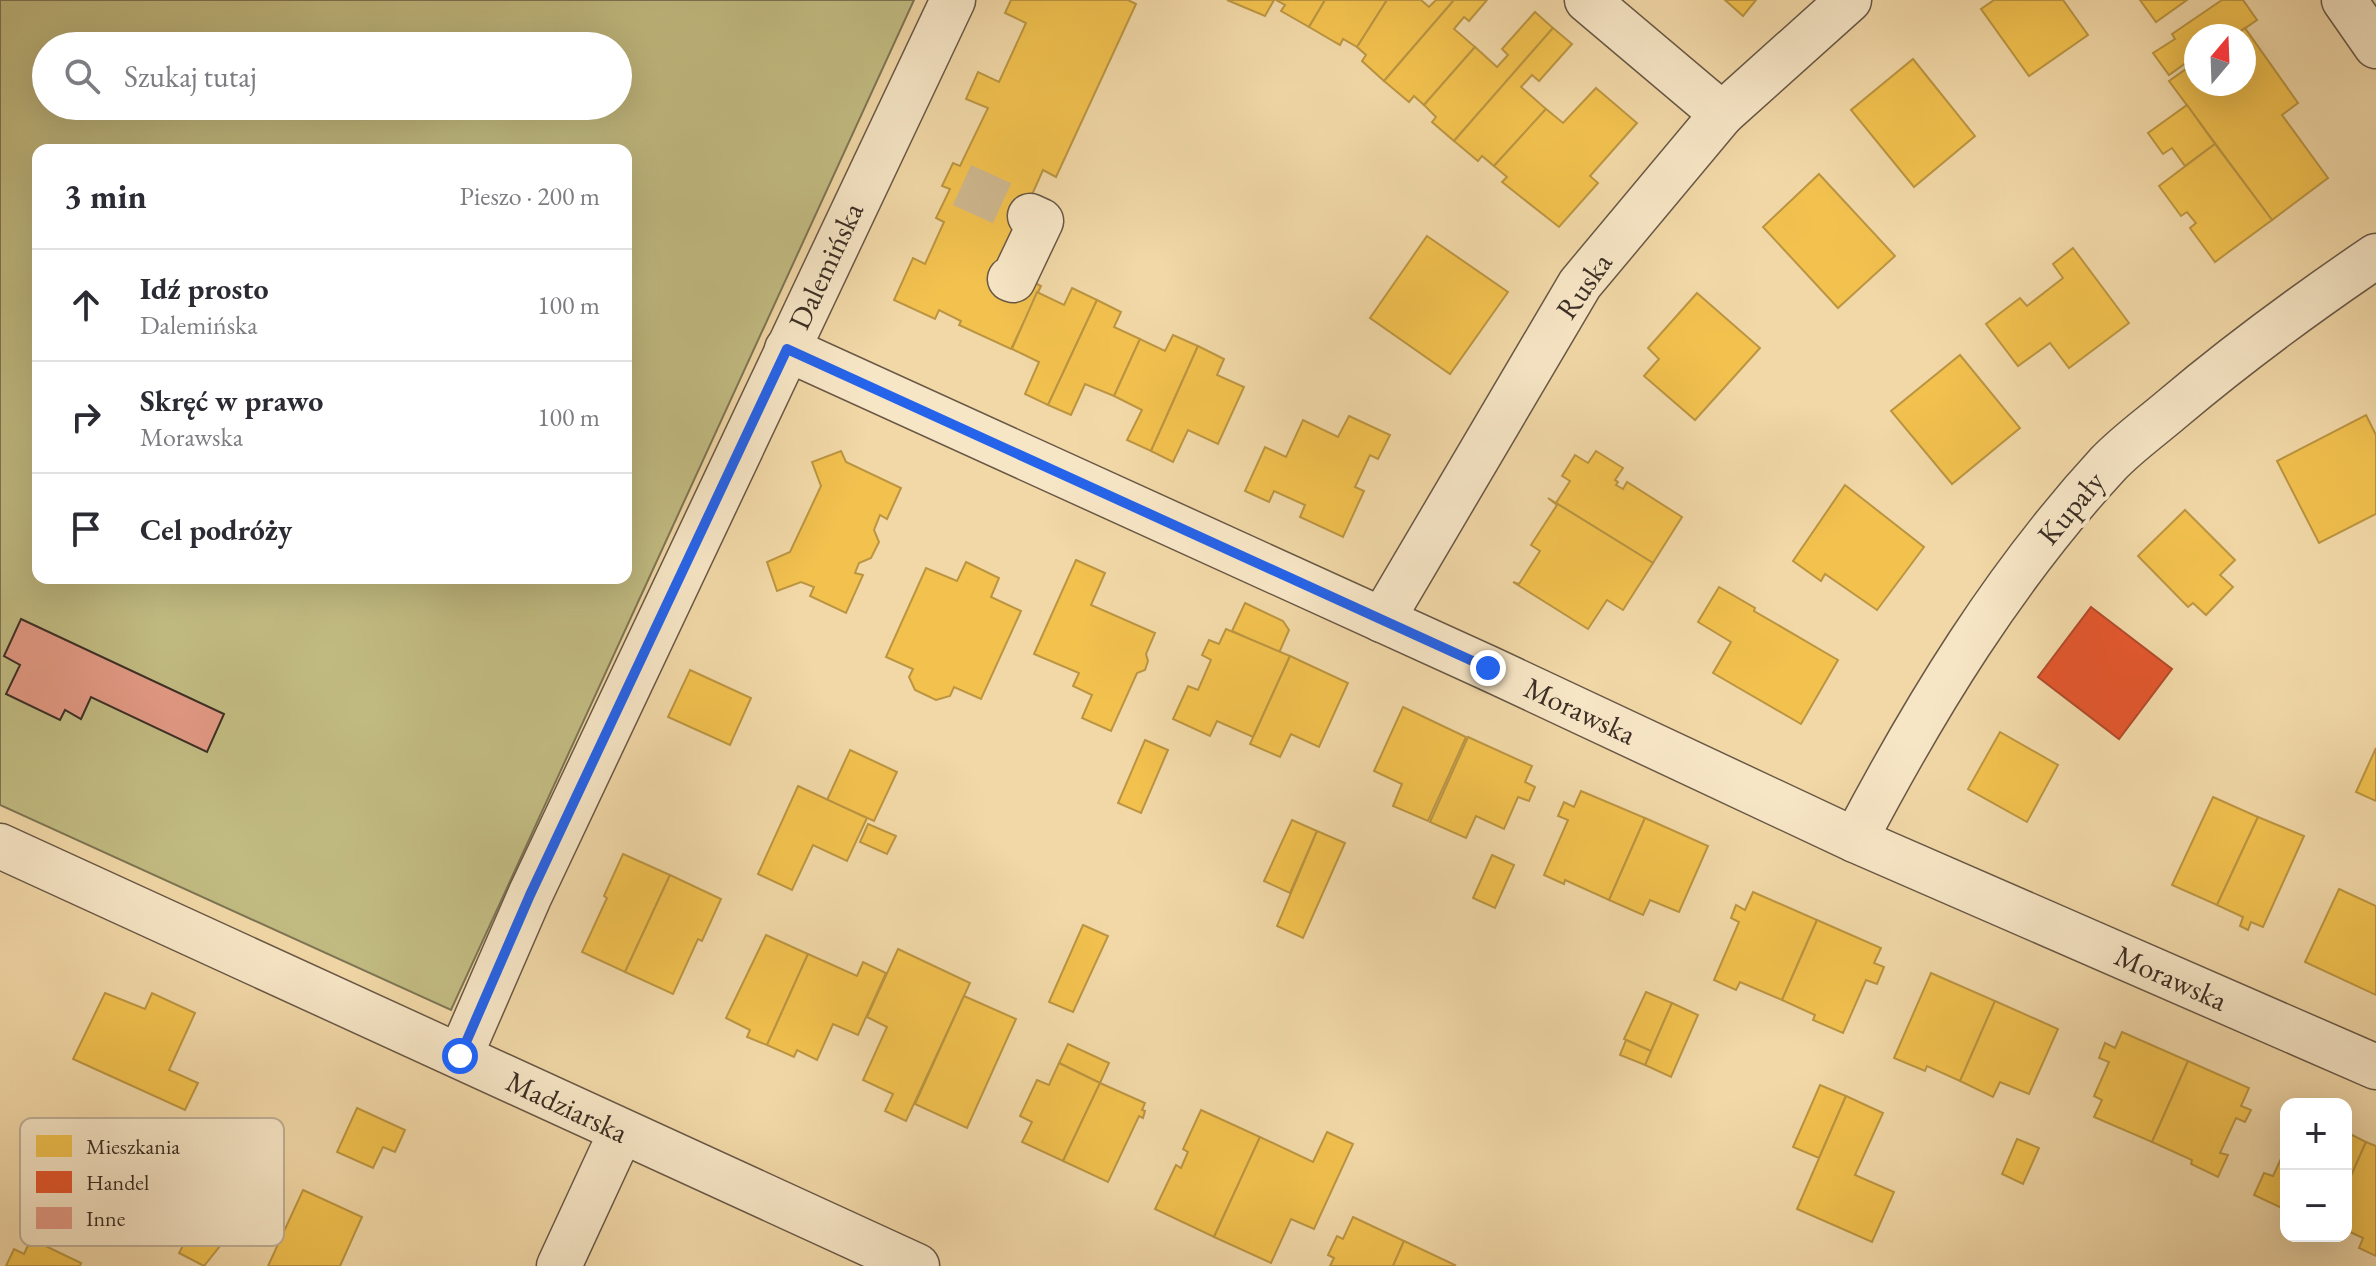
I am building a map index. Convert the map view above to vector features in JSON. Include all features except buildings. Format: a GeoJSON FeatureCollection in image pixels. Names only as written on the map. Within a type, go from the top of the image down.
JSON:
{"type":"FeatureCollection","features":[{"type":"Feature","properties":{"kind":"street","name":"Dalemińska"},"geometry":{"type":"LineString","coordinates":[[460,1056],[530,895],[953,0]]}},
{"type":"Feature","properties":{"kind":"street"},"geometry":{"type":"LineString","coordinates":[[1587,0],[1722,114]]}},
{"type":"Feature","properties":{"kind":"street","name":"Ruska"},"geometry":{"type":"LineString","coordinates":[[1382,620],[1580,284],[1722,114],[1849,0]]}},
{"type":"Feature","properties":{"kind":"street"},"geometry":{"type":"LineString","coordinates":[[2344,0],[2376,46]]}},
{"type":"Feature","properties":{"kind":"street"},"geometry":{"type":"LineString","coordinates":[[1010,279],[1013,280],[1041,221],[1030,216]]}},
{"type":"Feature","properties":{"kind":"street","name":"Kupały"},"geometry":{"type":"LineString","coordinates":[[1855,840],[1908,740],[1967,643],[2109,462],[2234,356],[2376,256]]}},
{"type":"Feature","properties":{"kind":"street","name":"Morawska"},"geometry":{"type":"LineString","coordinates":[[787,349],[1855,840],[2376,1067]]}},
{"type":"Feature","properties":{"kind":"street","name":"Madziarska"},"geometry":{"type":"LineString","coordinates":[[0,846],[917,1266]]}},
{"type":"Feature","properties":{"kind":"street"},"geometry":{"type":"LineString","coordinates":[[559,1266],[621,1132]]}},
{"type":"Feature","properties":{"kind":"shaded area"},"geometry":{"type":"Polygon","coordinates":[[[0,0],[914,0],[451,1010],[0,805],[0,0]]]}},
{"type":"Feature","properties":{"kind":"tunnel"},"geometry":{"type":"LineString","coordinates":[[962,185],[1030,216]]}},
{"type":"Feature","properties":{"kind":"route"},"geometry":{"type":"LineString","coordinates":[[460,1056],[530,895],[787,349],[1488,668]]}}]}
